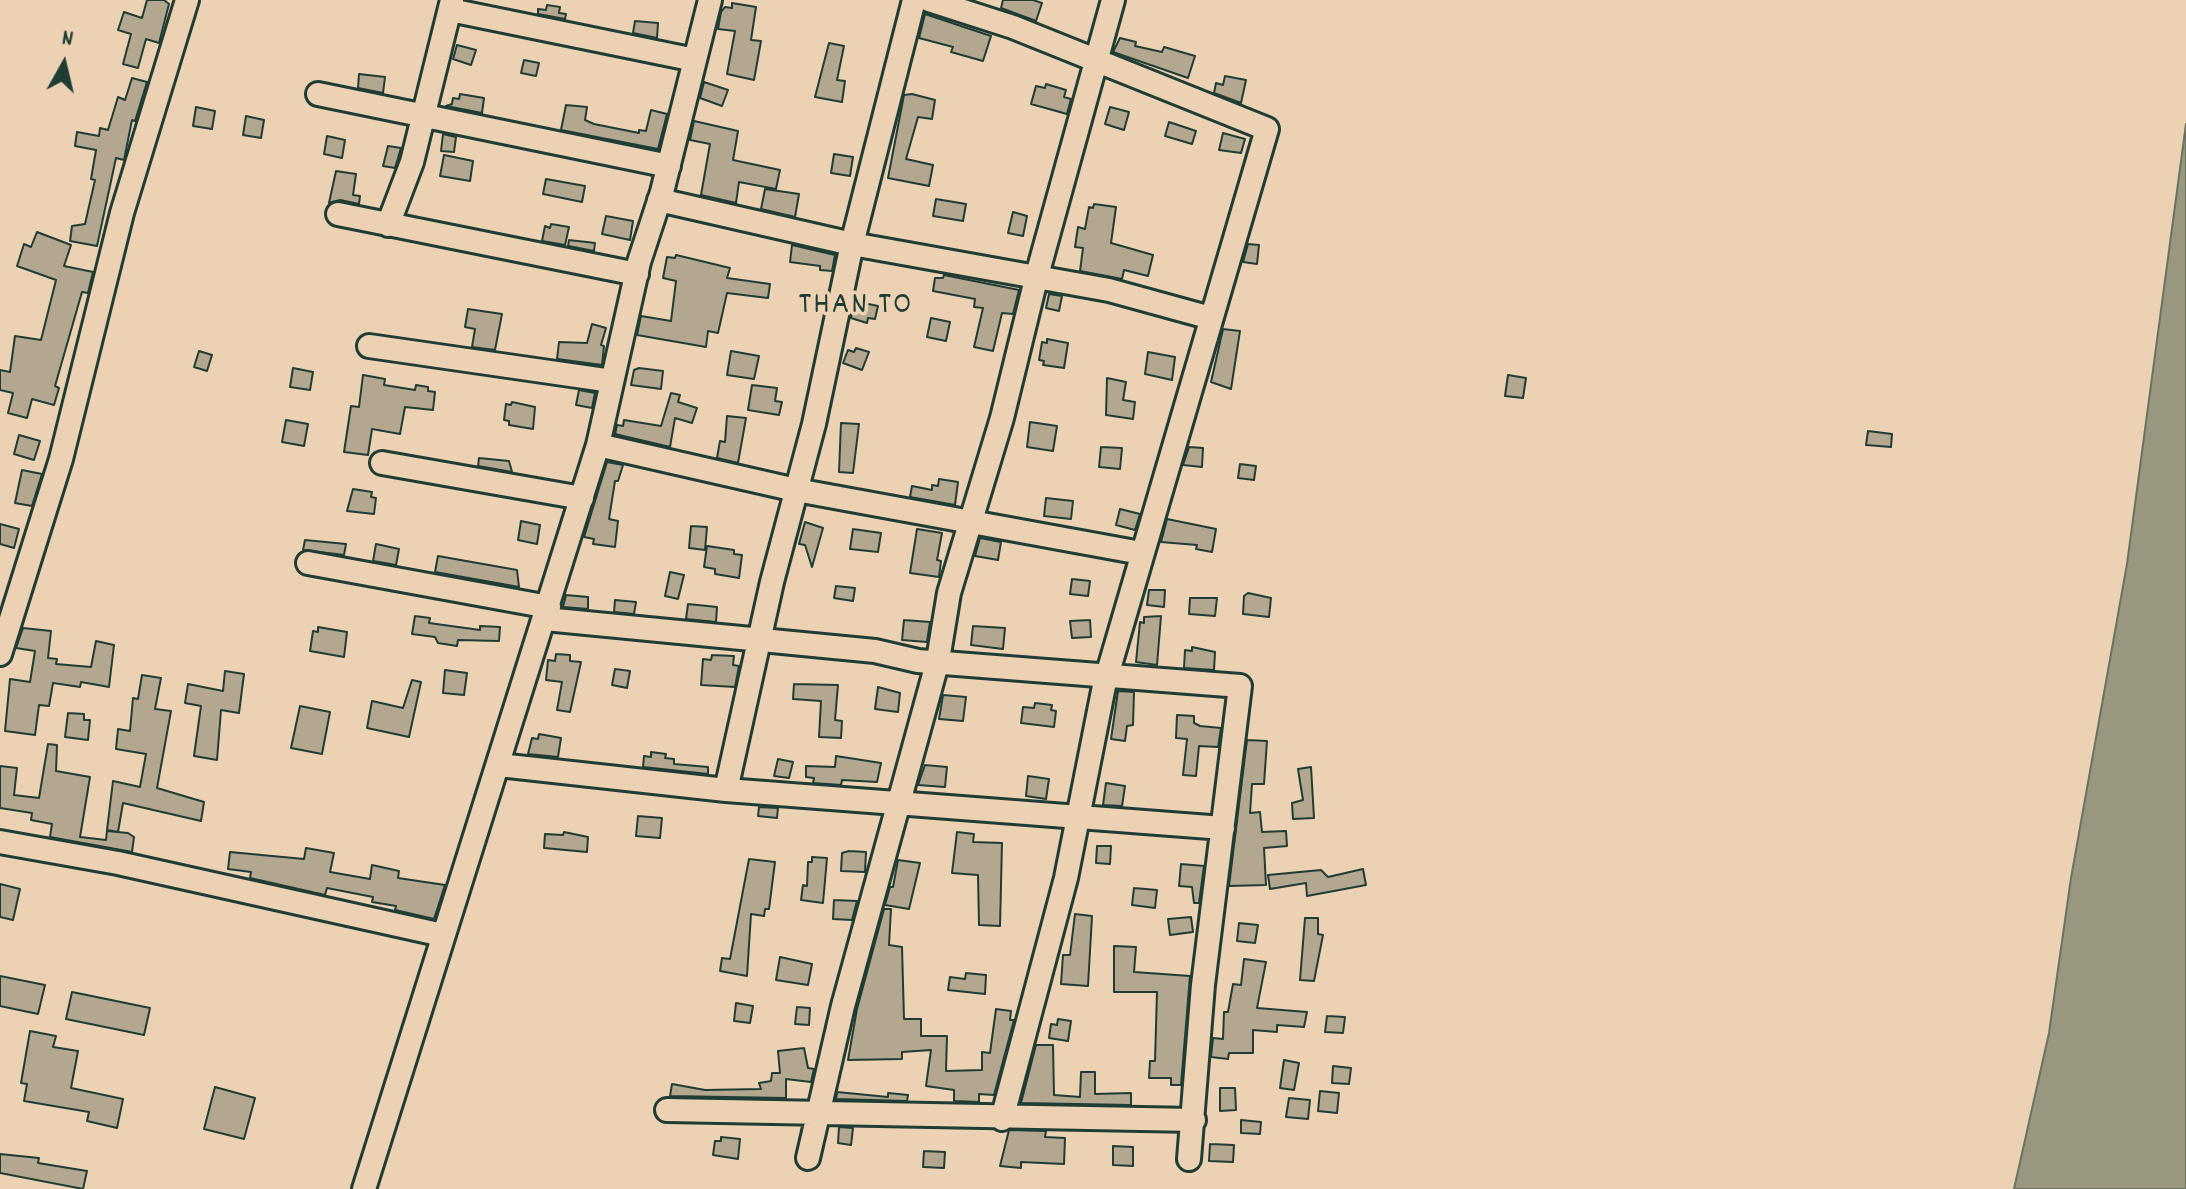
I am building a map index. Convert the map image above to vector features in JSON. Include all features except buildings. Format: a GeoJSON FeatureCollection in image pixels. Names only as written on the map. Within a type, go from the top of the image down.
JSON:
{"type":"FeatureCollection","features":[{"type":"Feature","properties":{"kind":"street"},"geometry":{"type":"LineString","coordinates":[[0,654],[61,459],[122,213],[187,0]]}},
{"type":"Feature","properties":{"kind":"street"},"geometry":{"type":"LineString","coordinates":[[364,1189],[598,445],[637,274],[669,166],[710,0]]}},
{"type":"Feature","properties":{"kind":"street"},"geometry":{"type":"LineString","coordinates":[[726,790],[852,244],[914,0]]}},
{"type":"Feature","properties":{"kind":"street"},"geometry":{"type":"LineString","coordinates":[[929,0],[1013,27],[1096,63],[1267,129],[1107,674],[1062,893],[1002,1119]]}},
{"type":"Feature","properties":{"kind":"street"},"geometry":{"type":"LineString","coordinates":[[808,1158],[898,803],[938,660],[949,593],[972,523],[1113,0]]}},
{"type":"Feature","properties":{"kind":"street"},"geometry":{"type":"LineString","coordinates":[[388,225],[412,162],[451,5],[695,60]]}},
{"type":"Feature","properties":{"kind":"street"},"geometry":{"type":"LineString","coordinates":[[318,94],[669,166]]}},
{"type":"Feature","properties":{"kind":"street"},"geometry":{"type":"LineString","coordinates":[[659,200],[852,244],[1109,290],[1211,318]]}},
{"type":"Feature","properties":{"kind":"street"},"geometry":{"type":"LineString","coordinates":[[338,214],[637,274]]}},
{"type":"Feature","properties":{"kind":"street"},"geometry":{"type":"LineString","coordinates":[[369,346],[612,381]]}},
{"type":"Feature","properties":{"kind":"street"},"geometry":{"type":"LineString","coordinates":[[598,445],[796,490],[1141,553]]}},
{"type":"Feature","properties":{"kind":"street"},"geometry":{"type":"LineString","coordinates":[[382,463],[582,498]]}},
{"type":"Feature","properties":{"kind":"street"},"geometry":{"type":"LineString","coordinates":[[308,563],[547,613],[938,660],[1240,686],[1203,985],[1189,1159]]}},
{"type":"Feature","properties":{"kind":"street"},"geometry":{"type":"LineString","coordinates":[[499,765],[726,790],[1223,828]]}},
{"type":"Feature","properties":{"kind":"street"},"geometry":{"type":"LineString","coordinates":[[0,842],[118,863],[438,934],[445,930]]}},
{"type":"Feature","properties":{"kind":"street"},"geometry":{"type":"LineString","coordinates":[[667,1110],[1002,1119],[1194,1120]]}},
{"type":"Feature","properties":{"kind":"shaded area"},"geometry":{"type":"Polygon","coordinates":[[[2186,124],[2186,1189],[2014,1189],[2049,1033],[2071,878],[2127,564],[2186,124]]]}},
{"type":"Feature","properties":{"kind":"district","name":"THAN TO"},"geometry":{"type":"Point","coordinates":[856,308]}}]}
